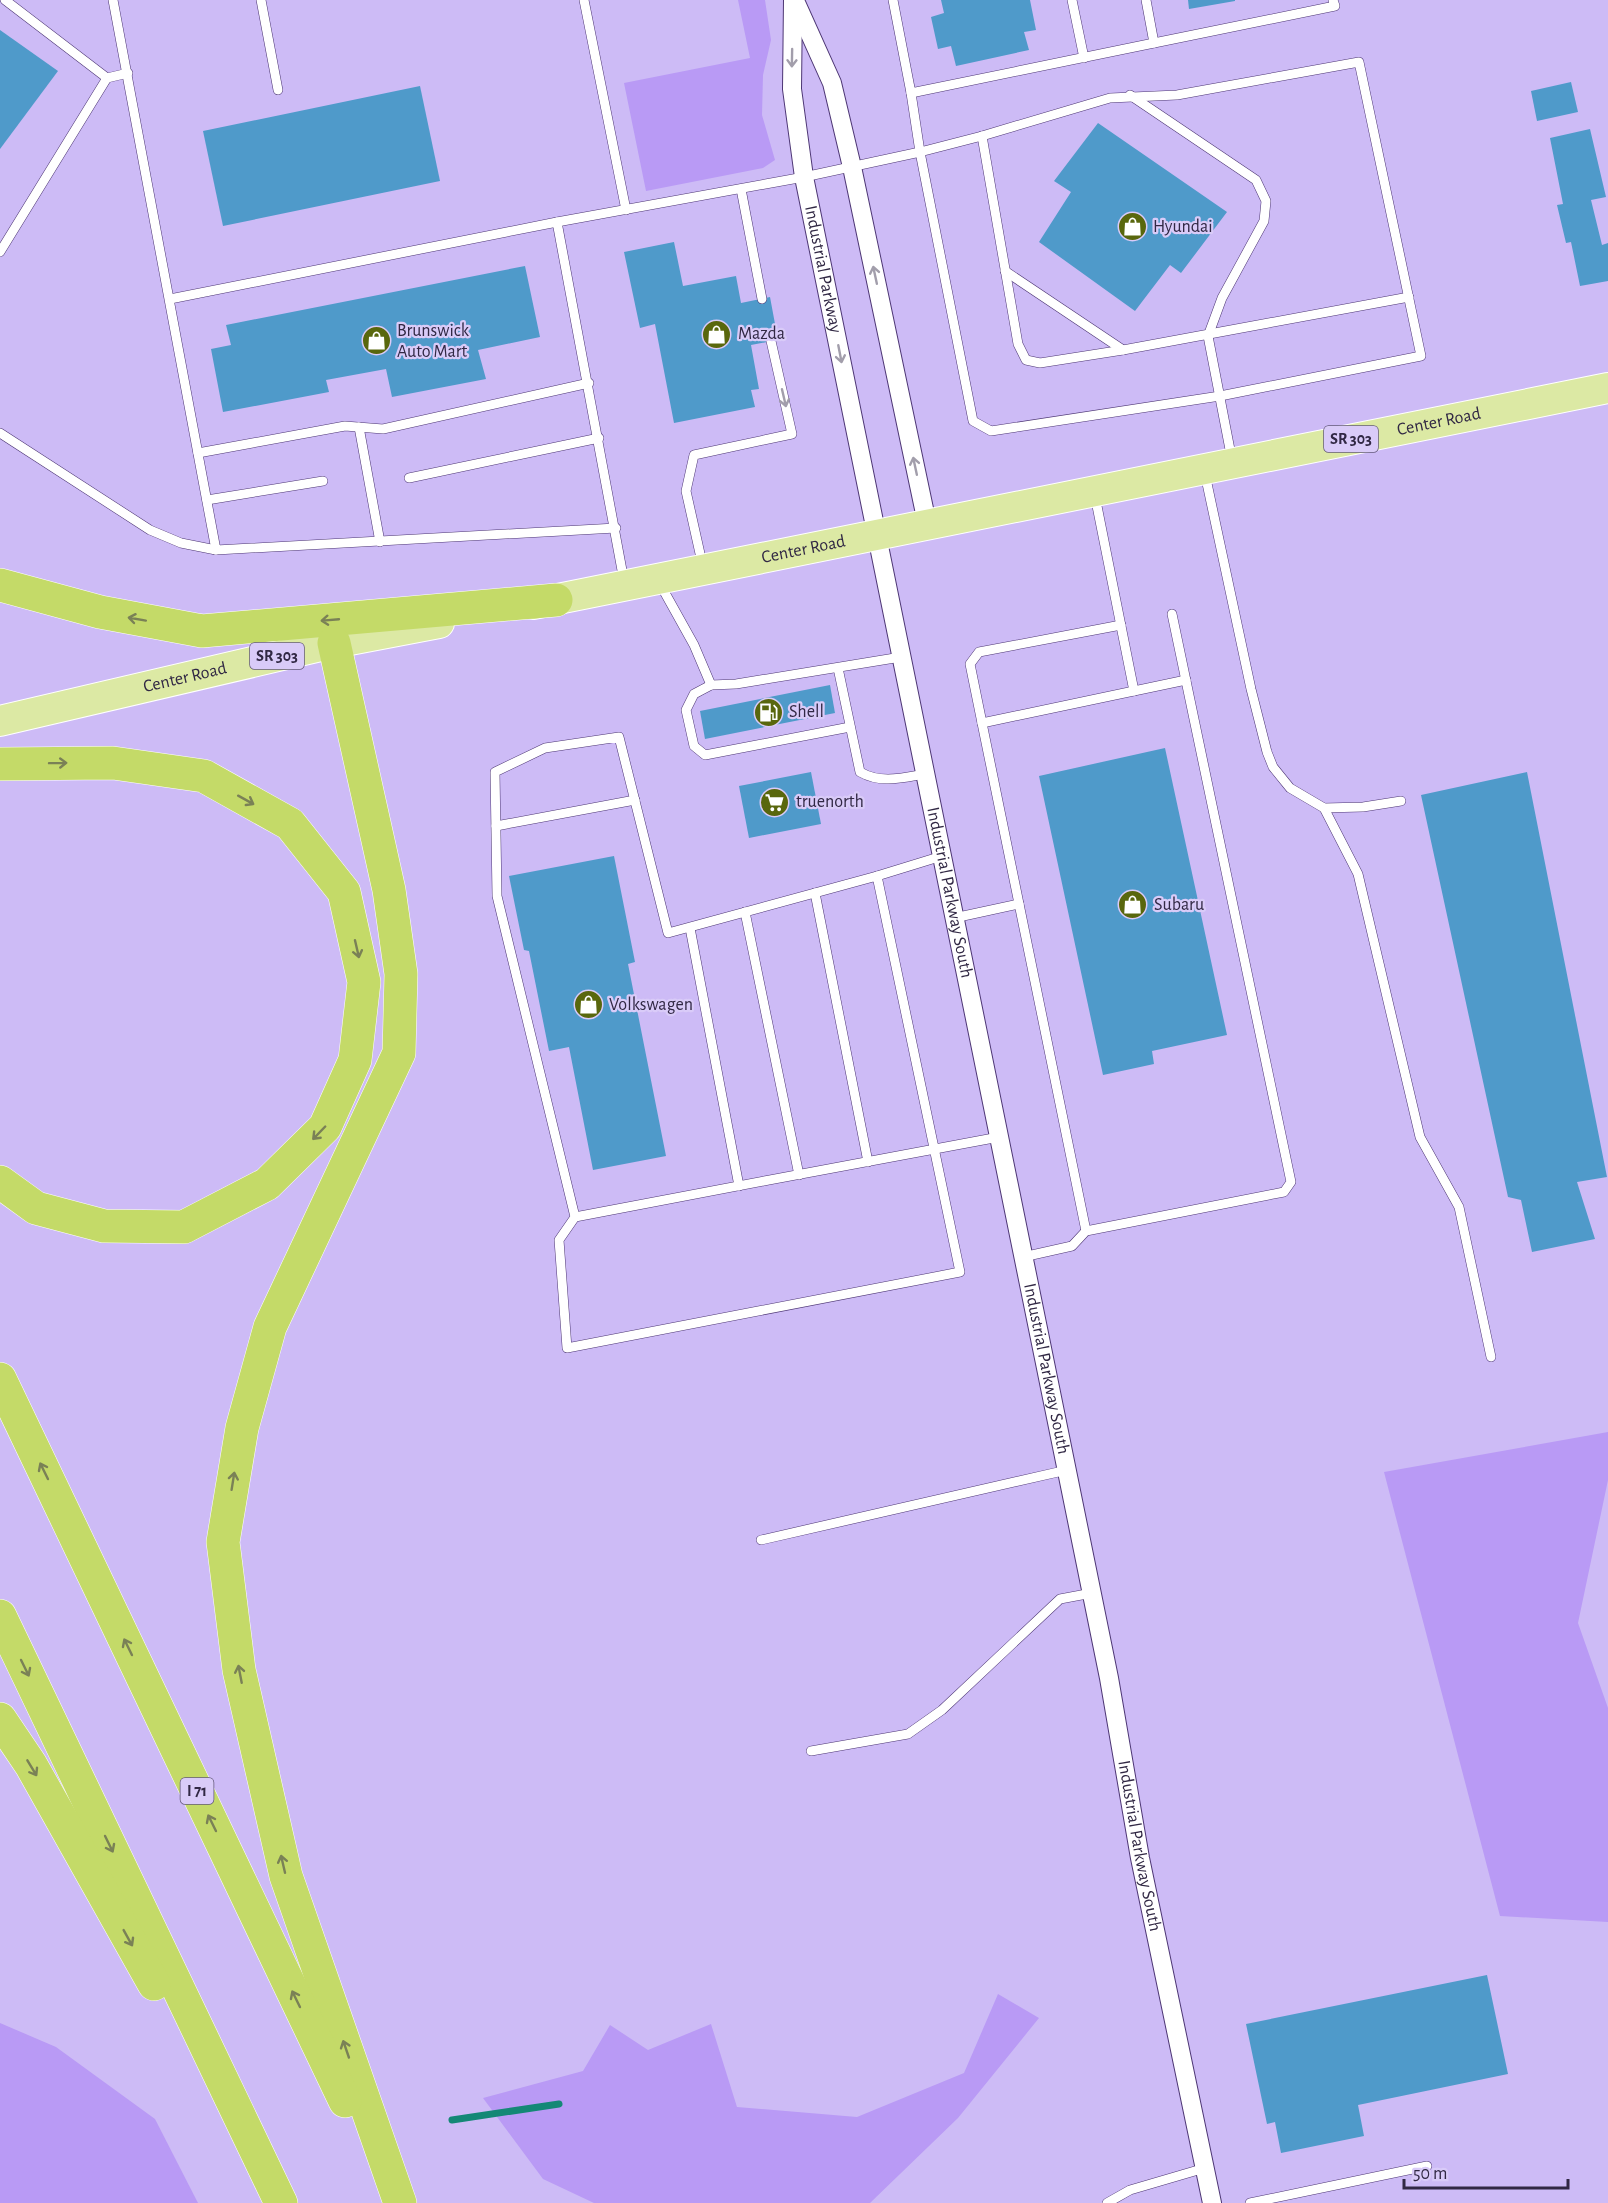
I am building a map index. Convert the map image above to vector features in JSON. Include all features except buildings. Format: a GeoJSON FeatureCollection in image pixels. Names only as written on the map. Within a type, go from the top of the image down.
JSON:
{"type":"FeatureCollection","features":[{"type":"Feature","properties":{"kind":"highway"},"geometry":{"type":"LineString","coordinates":[[0,585],[100,612],[202,631],[556,600]]}},
{"type":"Feature","properties":{"kind":"highway"},"geometry":{"type":"LineString","coordinates":[[334,643],[389,890],[401,974],[399,1053],[270,1327],[242,1428],[223,1542],[239,1670],[286,1876],[400,2203]]}},
{"type":"Feature","properties":{"kind":"highway"},"geometry":{"type":"LineString","coordinates":[[0,764],[113,763],[204,776],[290,824],[344,892],[364,982],[355,1059],[325,1128],[267,1184],[184,1227],[104,1226],[36,1208],[0,1182]]}},
{"type":"Feature","properties":{"kind":"highway","name":"I 71"},"geometry":{"type":"LineString","coordinates":[[0,1379],[394,2203]]}},
{"type":"Feature","properties":{"kind":"highway"},"geometry":{"type":"LineString","coordinates":[[0,1616],[278,2203]]}},
{"type":"Feature","properties":{"kind":"highway"},"geometry":{"type":"LineString","coordinates":[[0,1719],[31,1765],[278,2203]]}},
{"type":"Feature","properties":{"kind":"main road","name":"Center Road"},"geometry":{"type":"LineString","coordinates":[[0,721],[334,643],[1608,388]]}},
{"type":"Feature","properties":{"kind":"street"},"geometry":{"type":"LineString","coordinates":[[794,0],[832,83],[852,167],[927,524]]}},
{"type":"Feature","properties":{"kind":"street","name":"Industrial Parkway"},"geometry":{"type":"LineString","coordinates":[[794,0],[792,88],[804,177],[876,534]]}},
{"type":"Feature","properties":{"kind":"street","name":"Industrial Parkway South"},"geometry":{"type":"LineString","coordinates":[[876,534],[1092,1593],[1140,1857],[1212,2203]]}},
{"type":"Feature","properties":{"kind":"lane"},"geometry":{"type":"LineString","coordinates":[[4,0],[107,78]]}},
{"type":"Feature","properties":{"kind":"lane"},"geometry":{"type":"LineString","coordinates":[[113,0],[216,550]]}},
{"type":"Feature","properties":{"kind":"lane"},"geometry":{"type":"LineString","coordinates":[[261,0],[278,90]]}},
{"type":"Feature","properties":{"kind":"lane"},"geometry":{"type":"LineString","coordinates":[[584,0],[626,210]]}},
{"type":"Feature","properties":{"kind":"lane"},"geometry":{"type":"LineString","coordinates":[[170,299],[557,222],[852,167],[920,152],[982,136],[1110,98],[1130,95],[1177,96],[1359,62],[1421,356],[1220,396],[991,431],[973,421],[920,152],[893,0]]}},
{"type":"Feature","properties":{"kind":"lane"},"geometry":{"type":"LineString","coordinates":[[1072,0],[1084,58]]}},
{"type":"Feature","properties":{"kind":"lane"},"geometry":{"type":"LineString","coordinates":[[1146,0],[1154,43]]}},
{"type":"Feature","properties":{"kind":"lane"},"geometry":{"type":"LineString","coordinates":[[911,93],[1335,6],[1334,0]]}},
{"type":"Feature","properties":{"kind":"lane"},"geometry":{"type":"LineString","coordinates":[[0,252],[107,78],[128,73]]}},
{"type":"Feature","properties":{"kind":"lane"},"geometry":{"type":"LineString","coordinates":[[1130,95],[1256,180],[1266,201],[1264,221],[1222,298],[1208,336],[1220,396],[1218,466],[1266,752],[1273,767],[1290,788],[1324,808],[1363,807],[1401,801]]}},
{"type":"Feature","properties":{"kind":"lane"},"geometry":{"type":"LineString","coordinates":[[982,136],[1018,344],[1026,360],[1040,363],[1123,350],[1409,297]]}},
{"type":"Feature","properties":{"kind":"lane"},"geometry":{"type":"LineString","coordinates":[[741,189],[762,299]]}},
{"type":"Feature","properties":{"kind":"lane"},"geometry":{"type":"LineString","coordinates":[[557,222],[589,383],[625,585]]}},
{"type":"Feature","properties":{"kind":"lane"},"geometry":{"type":"LineString","coordinates":[[1005,271],[1123,350]]}},
{"type":"Feature","properties":{"kind":"lane"},"geometry":{"type":"LineString","coordinates":[[704,570],[686,491],[694,455],[792,434],[771,341]]}},
{"type":"Feature","properties":{"kind":"lane"},"geometry":{"type":"LineString","coordinates":[[198,453],[345,426],[383,429],[589,383]]}},
{"type":"Feature","properties":{"kind":"lane"},"geometry":{"type":"LineString","coordinates":[[359,427],[380,542]]}},
{"type":"Feature","properties":{"kind":"lane"},"geometry":{"type":"LineString","coordinates":[[0,433],[150,530],[181,543],[216,550],[616,528]]}},
{"type":"Feature","properties":{"kind":"lane"},"geometry":{"type":"LineString","coordinates":[[409,478],[599,438]]}},
{"type":"Feature","properties":{"kind":"lane"},"geometry":{"type":"LineString","coordinates":[[207,500],[323,481]]}},
{"type":"Feature","properties":{"kind":"lane"},"geometry":{"type":"LineString","coordinates":[[1094,490],[1134,691]]}},
{"type":"Feature","properties":{"kind":"lane"},"geometry":{"type":"LineString","coordinates":[[657,579],[694,645],[711,685]]}},
{"type":"Feature","properties":{"kind":"lane"},"geometry":{"type":"LineString","coordinates":[[1023,1257],[1072,1246],[1086,1231],[1284,1192],[1291,1182],[1172,614]]}},
{"type":"Feature","properties":{"kind":"lane"},"geometry":{"type":"LineString","coordinates":[[1086,1231],[970,663],[979,652],[1121,625]]}},
{"type":"Feature","properties":{"kind":"lane"},"geometry":{"type":"LineString","coordinates":[[849,727],[705,755],[694,746],[686,710],[694,694],[711,685],[736,684],[901,657]]}},
{"type":"Feature","properties":{"kind":"lane"},"geometry":{"type":"LineString","coordinates":[[838,668],[860,772],[871,778],[889,781],[925,774]]}},
{"type":"Feature","properties":{"kind":"lane"},"geometry":{"type":"LineString","coordinates":[[982,723],[1186,680]]}},
{"type":"Feature","properties":{"kind":"lane"},"geometry":{"type":"LineString","coordinates":[[575,1217],[497,896],[495,772],[545,748],[619,737],[668,933],[942,856]]}},
{"type":"Feature","properties":{"kind":"lane"},"geometry":{"type":"LineString","coordinates":[[496,826],[635,800]]}},
{"type":"Feature","properties":{"kind":"lane"},"geometry":{"type":"LineString","coordinates":[[1324,808],[1358,874],[1420,1137],[1459,1207],[1491,1357]]}},
{"type":"Feature","properties":{"kind":"lane"},"geometry":{"type":"LineString","coordinates":[[877,876],[935,1149],[960,1272],[567,1348],[559,1240],[575,1217],[868,1161],[935,1149],[999,1137]]}},
{"type":"Feature","properties":{"kind":"lane"},"geometry":{"type":"LineString","coordinates":[[815,893],[868,1161]]}},
{"type":"Feature","properties":{"kind":"lane"},"geometry":{"type":"LineString","coordinates":[[954,918],[1019,904]]}},
{"type":"Feature","properties":{"kind":"lane"},"geometry":{"type":"LineString","coordinates":[[745,912],[798,1175]]}},
{"type":"Feature","properties":{"kind":"lane"},"geometry":{"type":"LineString","coordinates":[[690,928],[739,1186]]}},
{"type":"Feature","properties":{"kind":"lane"},"geometry":{"type":"LineString","coordinates":[[761,1540],[1067,1470]]}},
{"type":"Feature","properties":{"kind":"lane"},"geometry":{"type":"LineString","coordinates":[[812,1751],[908,1734],[942,1710],[1060,1599],[1092,1593]]}},
{"type":"Feature","properties":{"kind":"lane"},"geometry":{"type":"LineString","coordinates":[[1250,2203],[1427,2166]]}},
{"type":"Feature","properties":{"kind":"lane"},"geometry":{"type":"LineString","coordinates":[[1107,2203],[1130,2190],[1205,2168]]}},
{"type":"Feature","properties":{"kind":"shaded area"},"geometry":{"type":"Polygon","coordinates":[[[738,0],[765,0],[771,40],[763,75],[762,115],[775,160],[763,168],[646,191],[624,83],[750,58],[738,0]]]}},
{"type":"Feature","properties":{"kind":"shaded area"},"geometry":{"type":"Polygon","coordinates":[[[1608,1432],[1608,1480],[1578,1623],[1608,1708],[1608,1922],[1500,1916],[1384,1472],[1608,1432]]]}},
{"type":"Feature","properties":{"kind":"shaded area"},"geometry":{"type":"Polygon","coordinates":[[[998,1994],[1039,2018],[958,2118],[870,2203],[594,2203],[543,2179],[483,2098],[583,2071],[610,2025],[648,2050],[711,2024],[737,2107],[857,2117],[964,2073],[998,1994]]]}},
{"type":"Feature","properties":{"kind":"shaded area"},"geometry":{"type":"Polygon","coordinates":[[[0,2023],[56,2047],[155,2119],[198,2203],[0,2203],[0,2023]]]}},
{"type":"Feature","properties":{"kind":"waterway"},"geometry":{"type":"LineString","coordinates":[[452,2120],[559,2104]]}},
{"type":"Feature","properties":{"kind":"place","name":"Hyundai"},"geometry":{"type":"Point","coordinates":[1132,227]}},
{"type":"Feature","properties":{"kind":"place","name":"Mazda"},"geometry":{"type":"Point","coordinates":[717,334]}},
{"type":"Feature","properties":{"kind":"place","name":"Brunswick Auto Mart"},"geometry":{"type":"Point","coordinates":[376,341]}},
{"type":"Feature","properties":{"kind":"place","name":"Shell"},"geometry":{"type":"Point","coordinates":[768,712]}},
{"type":"Feature","properties":{"kind":"place","name":"truenorth"},"geometry":{"type":"Point","coordinates":[775,802]}},
{"type":"Feature","properties":{"kind":"place","name":"Subaru"},"geometry":{"type":"Point","coordinates":[1133,905]}},
{"type":"Feature","properties":{"kind":"place","name":"Volkswagen"},"geometry":{"type":"Point","coordinates":[588,1005]}}]}
